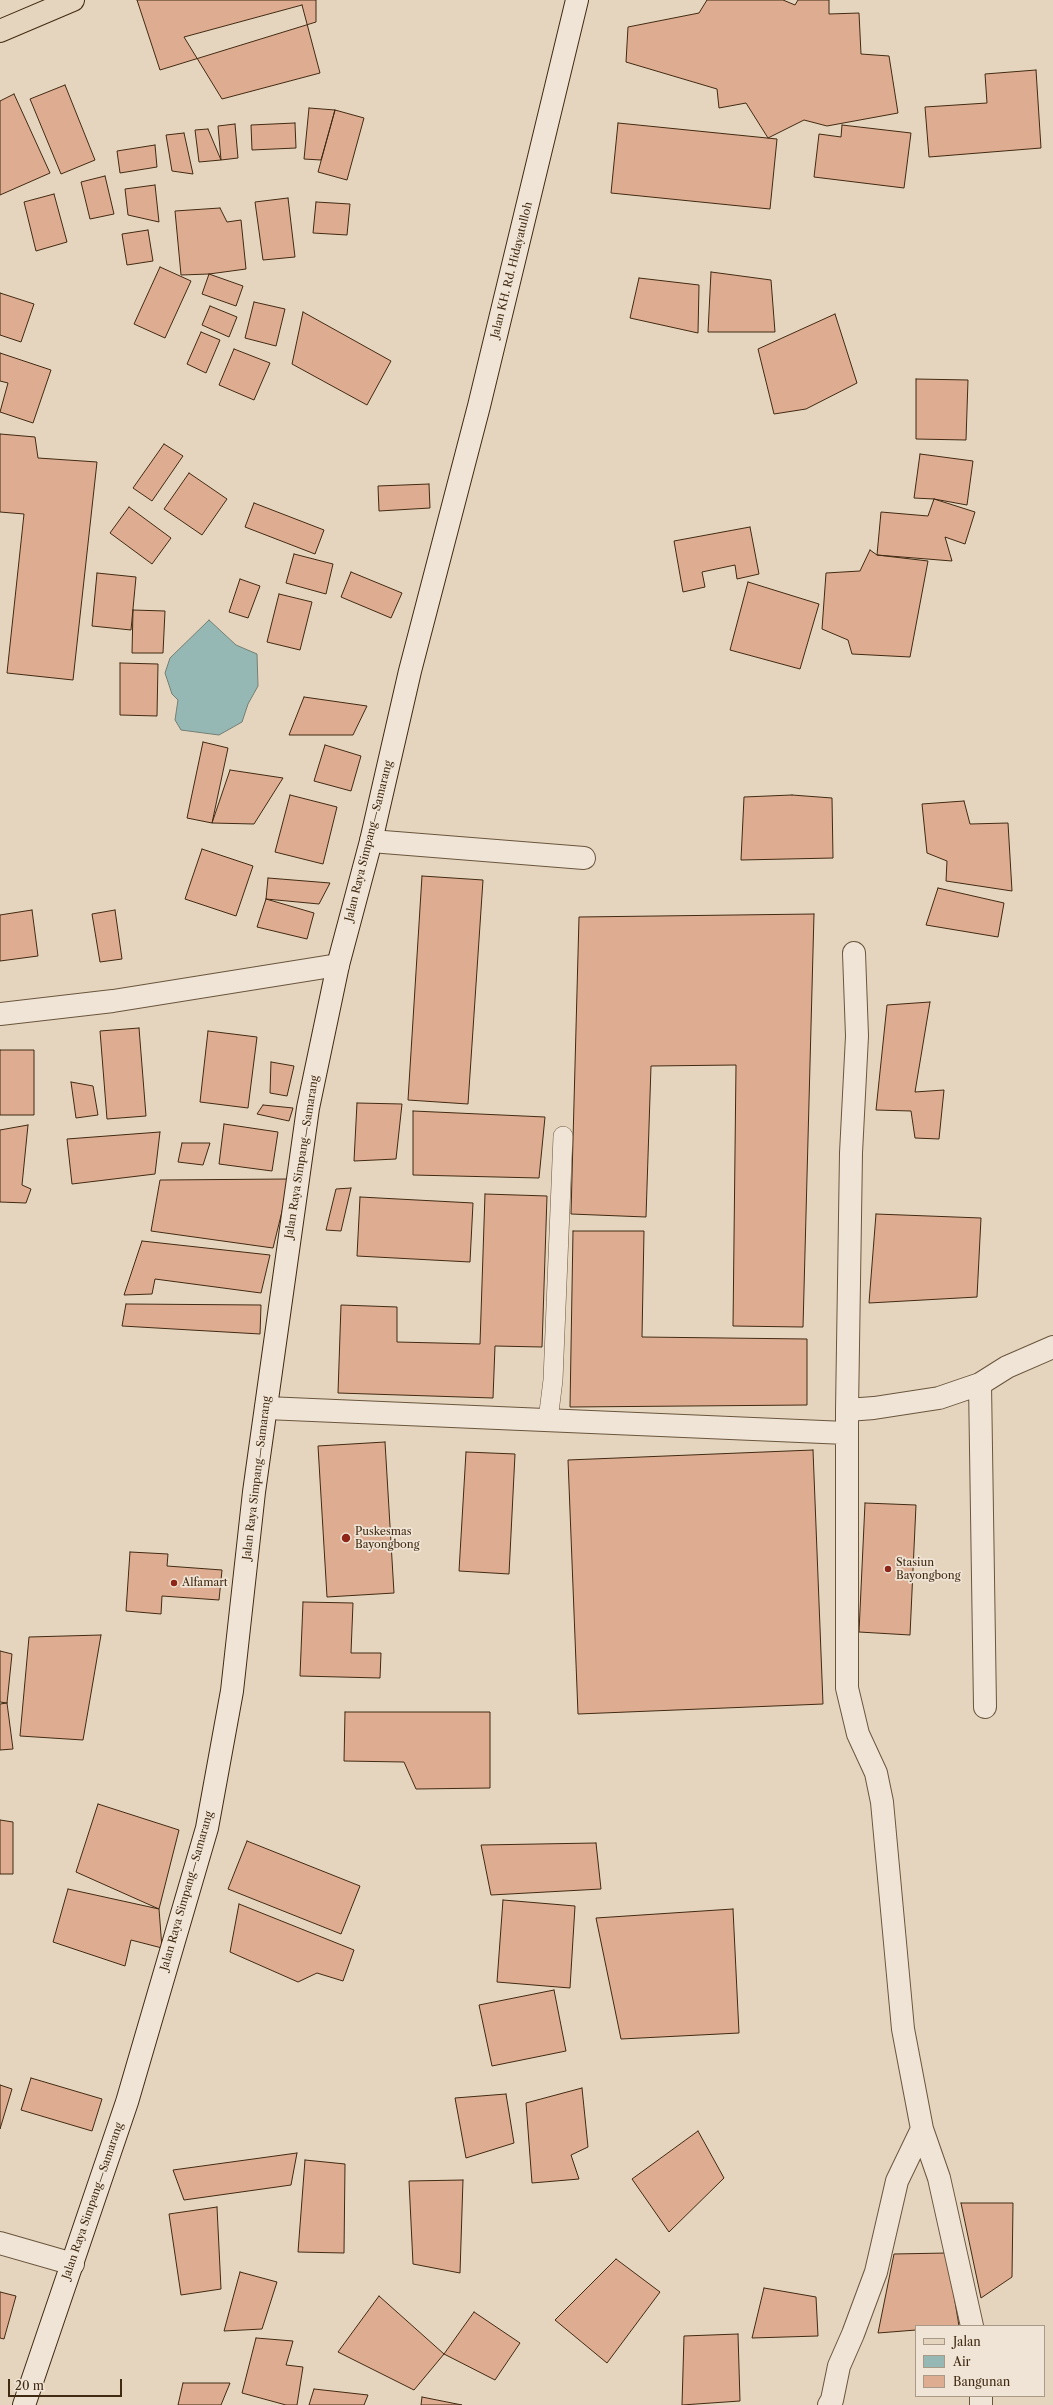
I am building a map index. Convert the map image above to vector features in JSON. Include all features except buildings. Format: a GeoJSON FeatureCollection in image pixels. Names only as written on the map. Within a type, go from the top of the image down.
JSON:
{"type":"FeatureCollection","features":[{"type":"Feature","properties":{"kind":"main road"},"geometry":{"type":"LineString","coordinates":[[0,31],[73,0]]}},
{"type":"Feature","properties":{"kind":"street","name":"Jalan KH. Rd. Hidayatulloh"},"geometry":{"type":"LineString","coordinates":[[446,539],[577,0]]}},
{"type":"Feature","properties":{"kind":"street","name":"Jalan Raya Simpang—Samarang"},"geometry":{"type":"LineString","coordinates":[[24,2405],[127,2102],[207,1828],[232,1691],[266,1408],[308,1108],[338,965],[371,841],[410,671],[446,539]]}},
{"type":"Feature","properties":{"kind":"street"},"geometry":{"type":"LineString","coordinates":[[371,841],[584,858]]}},
{"type":"Feature","properties":{"kind":"street"},"geometry":{"type":"LineString","coordinates":[[854,953],[857,1036],[851,1153],[846,1433],[847,1688],[858,1734],[876,1773],[882,1802],[902,2029],[922,2129],[939,2178],[972,2325]]}},
{"type":"Feature","properties":{"kind":"street"},"geometry":{"type":"LineString","coordinates":[[0,1014],[113,1001],[338,965]]}},
{"type":"Feature","properties":{"kind":"street"},"geometry":{"type":"LineString","coordinates":[[847,1410],[874,1408],[939,1398],[980,1384],[1007,1367],[1053,1346]]}},
{"type":"Feature","properties":{"kind":"street"},"geometry":{"type":"LineString","coordinates":[[980,1384],[984,1707]]}},
{"type":"Feature","properties":{"kind":"street"},"geometry":{"type":"LineString","coordinates":[[266,1408],[846,1433]]}},
{"type":"Feature","properties":{"kind":"street"},"geometry":{"type":"LineString","coordinates":[[829,2405],[832,2400],[839,2366],[853,2334],[876,2272],[897,2182],[922,2129]]}},
{"type":"Feature","properties":{"kind":"street"},"geometry":{"type":"LineString","coordinates":[[0,2243],[72,2264]]}},
{"type":"Feature","properties":{"kind":"lane"},"geometry":{"type":"LineString","coordinates":[[548,1420],[553,1380],[563,1136]]}},
{"type":"Feature","properties":{"kind":"water"},"geometry":{"type":"Polygon","coordinates":[[[209,620],[236,645],[257,654],[258,686],[248,704],[242,722],[219,735],[181,730],[175,720],[178,700],[172,694],[165,673],[170,658],[209,620]]]}},
{"type":"Feature","properties":{"kind":"place","name":"Puskesmas Bayongbong"},"geometry":{"type":"Point","coordinates":[346,1538]}},
{"type":"Feature","properties":{"kind":"place","name":"Stasiun Bayongbong"},"geometry":{"type":"Point","coordinates":[888,1569]}},
{"type":"Feature","properties":{"kind":"place","name":"Alfamart"},"geometry":{"type":"Point","coordinates":[174,1583]}}]}
